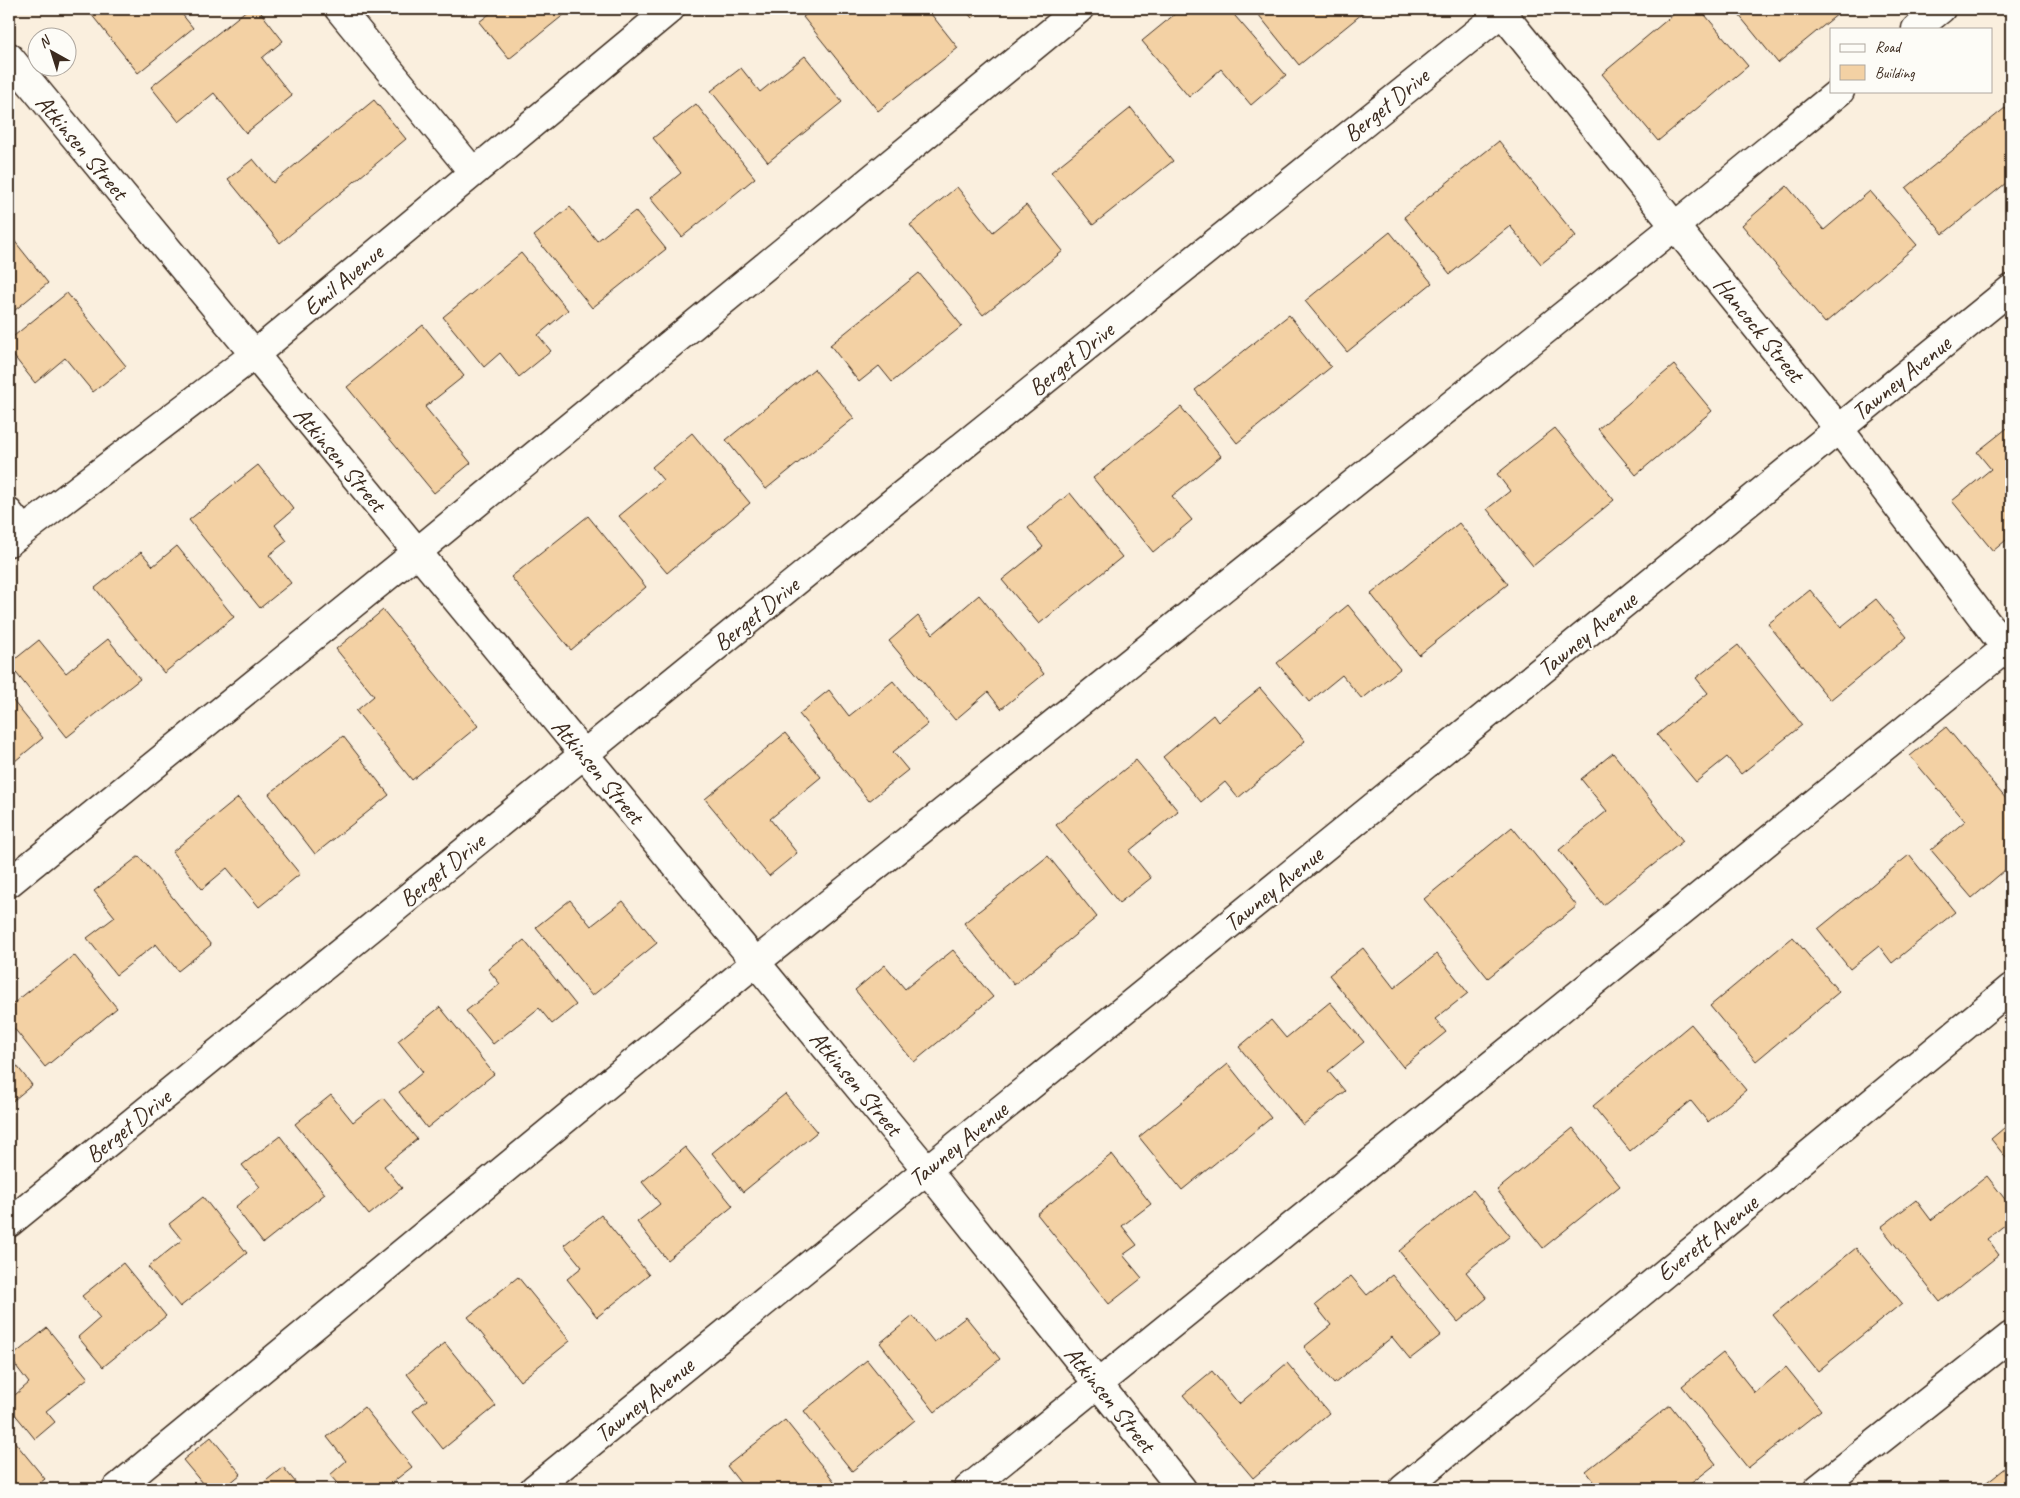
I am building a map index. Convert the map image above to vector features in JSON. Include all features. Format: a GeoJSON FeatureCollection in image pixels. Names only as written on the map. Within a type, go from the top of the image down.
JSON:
{"type":"FeatureCollection","features":[{"type":"Feature","properties":{"kind":"street"},"geometry":{"type":"LineString","coordinates":[[339,9],[473,172]]}},
{"type":"Feature","properties":{"kind":"street","name":"Emil Avenue"},"geometry":{"type":"LineString","coordinates":[[13,529],[254,354],[670,9]]}},
{"type":"Feature","properties":{"kind":"street"},"geometry":{"type":"LineString","coordinates":[[9,883],[417,552],[1079,9]]}},
{"type":"Feature","properties":{"kind":"street"},"geometry":{"type":"LineString","coordinates":[[1917,28],[1941,9]]}},
{"type":"Feature","properties":{"kind":"street","name":"Hancock Street"},"geometry":{"type":"LineString","coordinates":[[1503,10],[1839,429],[2010,649]]}},
{"type":"Feature","properties":{"kind":"street","name":"Berget Drive"},"geometry":{"type":"LineString","coordinates":[[9,1223],[885,509],[1503,10]]}},
{"type":"Feature","properties":{"kind":"street","name":"Atkinsen Street"},"geometry":{"type":"LineString","coordinates":[[9,58],[927,1170],[1182,1489]]}},
{"type":"Feature","properties":{"kind":"street"},"geometry":{"type":"LineString","coordinates":[[116,1489],[756,962],[1675,226],[1839,92]]}},
{"type":"Feature","properties":{"kind":"street","name":"Tawney Avenue"},"geometry":{"type":"LineString","coordinates":[[534,1489],[2011,289]]}},
{"type":"Feature","properties":{"kind":"street"},"geometry":{"type":"LineString","coordinates":[[968,1489],[2010,649]]}},
{"type":"Feature","properties":{"kind":"street","name":"Everett Avenue"},"geometry":{"type":"LineString","coordinates":[[1403,1489],[2011,988]]}},
{"type":"Feature","properties":{"kind":"street"},"geometry":{"type":"LineString","coordinates":[[1818,1489],[2011,1336]]}},
{"type":"Feature","properties":{"kind":"building"},"geometry":{"type":"Polygon","coordinates":[[[87,9],[178,9],[193,28],[138,73],[87,9]]]}},
{"type":"Feature","properties":{"kind":"building"},"geometry":{"type":"Polygon","coordinates":[[[248,9],[258,9],[283,41],[262,58],[292,96],[246,133],[214,93],[179,122],[151,87],[248,9]]]}},
{"type":"Feature","properties":{"kind":"building"},"geometry":{"type":"Polygon","coordinates":[[[496,9],[571,9],[509,59],[479,22],[496,9]]]}},
{"type":"Feature","properties":{"kind":"building"},"geometry":{"type":"Polygon","coordinates":[[[813,9],[852,9],[854,12],[858,9],[927,9],[958,48],[878,111],[803,17],[813,9]]]}},
{"type":"Feature","properties":{"kind":"building"},"geometry":{"type":"Polygon","coordinates":[[[964,9],[983,9],[972,18],[964,9]]]}},
{"type":"Feature","properties":{"kind":"building"},"geometry":{"type":"Polygon","coordinates":[[[1181,9],[1229,9],[1286,75],[1251,105],[1221,69],[1189,97],[1142,41],[1181,9]]]}},
{"type":"Feature","properties":{"kind":"building"},"geometry":{"type":"Polygon","coordinates":[[[1254,9],[1368,9],[1299,65],[1254,9]]]}},
{"type":"Feature","properties":{"kind":"building"},"geometry":{"type":"Polygon","coordinates":[[[1680,9],[1700,9],[1748,66],[1658,141],[1602,74],[1680,9]]]}},
{"type":"Feature","properties":{"kind":"building"},"geometry":{"type":"Polygon","coordinates":[[[1734,9],[1844,9],[1778,63],[1734,9]]]}},
{"type":"Feature","properties":{"kind":"building"},"geometry":{"type":"Polygon","coordinates":[[[805,56],[842,102],[768,162],[711,91],[741,68],[760,92],[805,56]]]}},
{"type":"Feature","properties":{"kind":"building"},"geometry":{"type":"Polygon","coordinates":[[[374,100],[406,139],[280,243],[228,179],[253,159],[273,183],[374,100]]]}},
{"type":"Feature","properties":{"kind":"building"},"geometry":{"type":"Polygon","coordinates":[[[696,104],[755,178],[682,237],[650,198],[681,173],[653,138],[696,104]]]}},
{"type":"Feature","properties":{"kind":"building"},"geometry":{"type":"Polygon","coordinates":[[[1131,108],[1173,161],[1093,225],[1051,172],[1131,108]]]}},
{"type":"Feature","properties":{"kind":"building"},"geometry":{"type":"Polygon","coordinates":[[[2005,108],[2011,116],[2011,179],[1943,234],[1906,188],[2005,108]]]}},
{"type":"Feature","properties":{"kind":"building"},"geometry":{"type":"Polygon","coordinates":[[[1499,141],[1576,236],[1541,264],[1510,226],[1450,274],[1404,217],[1499,141]]]}},
{"type":"Feature","properties":{"kind":"building"},"geometry":{"type":"Polygon","coordinates":[[[1787,186],[1824,230],[1870,191],[1917,245],[1825,323],[1742,225],[1787,186]]]}},
{"type":"Feature","properties":{"kind":"building"},"geometry":{"type":"Polygon","coordinates":[[[957,187],[993,232],[1026,205],[1063,251],[983,315],[910,225],[957,187]]]}},
{"type":"Feature","properties":{"kind":"building"},"geometry":{"type":"Polygon","coordinates":[[[570,207],[597,241],[635,211],[666,249],[592,308],[534,236],[570,207]]]}},
{"type":"Feature","properties":{"kind":"building"},"geometry":{"type":"Polygon","coordinates":[[[1390,232],[1432,283],[1347,352],[1305,301],[1390,232]]]}},
{"type":"Feature","properties":{"kind":"building"},"geometry":{"type":"Polygon","coordinates":[[[9,234],[48,283],[9,315],[9,234]]]}},
{"type":"Feature","properties":{"kind":"building"},"geometry":{"type":"Polygon","coordinates":[[[521,253],[568,310],[538,335],[551,351],[519,377],[500,353],[484,367],[443,317],[521,253]]]}},
{"type":"Feature","properties":{"kind":"building"},"geometry":{"type":"Polygon","coordinates":[[[919,273],[962,326],[892,382],[879,366],[859,382],[830,345],[919,273]]]}},
{"type":"Feature","properties":{"kind":"building"},"geometry":{"type":"Polygon","coordinates":[[[67,293],[126,366],[93,392],[65,358],[35,383],[9,350],[9,340],[67,293]]]}},
{"type":"Feature","properties":{"kind":"building"},"geometry":{"type":"Polygon","coordinates":[[[1289,315],[1331,367],[1237,443],[1195,390],[1289,315]]]}},
{"type":"Feature","properties":{"kind":"building"},"geometry":{"type":"Polygon","coordinates":[[[423,325],[464,376],[425,407],[471,463],[434,493],[347,387],[423,325]]]}},
{"type":"Feature","properties":{"kind":"building"},"geometry":{"type":"Polygon","coordinates":[[[1674,365],[1712,411],[1636,475],[1598,429],[1674,365]]]}},
{"type":"Feature","properties":{"kind":"building"},"geometry":{"type":"Polygon","coordinates":[[[814,369],[854,418],[766,489],[726,440],[814,369]]]}},
{"type":"Feature","properties":{"kind":"building"},"geometry":{"type":"Polygon","coordinates":[[[1181,407],[1221,456],[1172,496],[1192,520],[1153,552],[1093,478],[1181,407]]]}},
{"type":"Feature","properties":{"kind":"building"},"geometry":{"type":"Polygon","coordinates":[[[2011,425],[2011,536],[1993,551],[1952,501],[1991,469],[1977,452],[2011,425]]]}},
{"type":"Feature","properties":{"kind":"building"},"geometry":{"type":"Polygon","coordinates":[[[1555,428],[1614,500],[1533,566],[1487,509],[1510,491],[1497,474],[1555,428]]]}},
{"type":"Feature","properties":{"kind":"building"},"geometry":{"type":"Polygon","coordinates":[[[692,433],[750,503],[667,573],[619,516],[663,480],[652,467],[692,433]]]}},
{"type":"Feature","properties":{"kind":"building"},"geometry":{"type":"Polygon","coordinates":[[[258,465],[294,509],[275,525],[287,541],[269,555],[291,583],[260,608],[189,520],[258,465]]]}},
{"type":"Feature","properties":{"kind":"building"},"geometry":{"type":"Polygon","coordinates":[[[1070,493],[1122,557],[1039,624],[1002,580],[1043,547],[1028,528],[1070,493]]]}},
{"type":"Feature","properties":{"kind":"building"},"geometry":{"type":"Polygon","coordinates":[[[588,516],[646,587],[571,650],[511,577],[588,516]]]}},
{"type":"Feature","properties":{"kind":"building"},"geometry":{"type":"Polygon","coordinates":[[[1459,523],[1508,584],[1419,655],[1371,594],[1459,523]]]}},
{"type":"Feature","properties":{"kind":"building"},"geometry":{"type":"Polygon","coordinates":[[[177,546],[234,617],[164,673],[95,588],[141,552],[153,566],[177,546]]]}},
{"type":"Feature","properties":{"kind":"building"},"geometry":{"type":"Polygon","coordinates":[[[1810,590],[1841,627],[1876,599],[1907,637],[1830,700],[1768,624],[1810,590]]]}},
{"type":"Feature","properties":{"kind":"building"},"geometry":{"type":"Polygon","coordinates":[[[979,595],[1044,674],[1001,709],[988,692],[955,720],[889,641],[918,616],[933,634],[979,595]]]}},
{"type":"Feature","properties":{"kind":"building"},"geometry":{"type":"Polygon","coordinates":[[[1348,605],[1400,669],[1362,699],[1342,675],[1309,702],[1277,663],[1348,605]]]}},
{"type":"Feature","properties":{"kind":"building"},"geometry":{"type":"Polygon","coordinates":[[[383,610],[478,726],[412,780],[356,711],[374,696],[336,649],[383,610]]]}},
{"type":"Feature","properties":{"kind":"building"},"geometry":{"type":"Polygon","coordinates":[[[108,639],[140,679],[67,737],[9,664],[39,640],[66,673],[108,639]]]}},
{"type":"Feature","properties":{"kind":"building"},"geometry":{"type":"Polygon","coordinates":[[[1738,645],[1802,725],[1741,774],[1727,757],[1696,782],[1657,735],[1708,693],[1696,678],[1738,645]]]}},
{"type":"Feature","properties":{"kind":"building"},"geometry":{"type":"Polygon","coordinates":[[[893,681],[928,724],[893,752],[908,770],[869,801],[799,714],[829,690],[849,716],[893,681]]]}},
{"type":"Feature","properties":{"kind":"building"},"geometry":{"type":"Polygon","coordinates":[[[1260,688],[1305,741],[1238,798],[1225,782],[1201,802],[1163,757],[1213,715],[1218,722],[1260,688]]]}},
{"type":"Feature","properties":{"kind":"building"},"geometry":{"type":"Polygon","coordinates":[[[9,696],[43,738],[9,766],[9,696]]]}},
{"type":"Feature","properties":{"kind":"building"},"geometry":{"type":"Polygon","coordinates":[[[1946,727],[2007,800],[2011,796],[2011,865],[1972,898],[1931,850],[1965,821],[1910,756],[1946,727]]]}},
{"type":"Feature","properties":{"kind":"building"},"geometry":{"type":"Polygon","coordinates":[[[785,733],[821,777],[770,819],[797,853],[769,876],[705,799],[785,733]]]}},
{"type":"Feature","properties":{"kind":"building"},"geometry":{"type":"Polygon","coordinates":[[[343,736],[389,795],[315,854],[269,794],[343,736]]]}},
{"type":"Feature","properties":{"kind":"building"},"geometry":{"type":"Polygon","coordinates":[[[1613,753],[1683,841],[1603,905],[1559,850],[1607,811],[1581,779],[1613,753]]]}},
{"type":"Feature","properties":{"kind":"building"},"geometry":{"type":"Polygon","coordinates":[[[1136,760],[1178,811],[1129,851],[1151,878],[1119,903],[1056,825],[1136,760]]]}},
{"type":"Feature","properties":{"kind":"building"},"geometry":{"type":"Polygon","coordinates":[[[238,798],[300,874],[259,907],[227,868],[202,889],[172,852],[238,798]]]}},
{"type":"Feature","properties":{"kind":"building"},"geometry":{"type":"Polygon","coordinates":[[[1512,827],[1577,906],[1488,978],[1424,899],[1512,827]]]}},
{"type":"Feature","properties":{"kind":"building"},"geometry":{"type":"Polygon","coordinates":[[[1909,855],[1955,912],[1892,963],[1879,946],[1850,969],[1818,929],[1909,855]]]}},
{"type":"Feature","properties":{"kind":"building"},"geometry":{"type":"Polygon","coordinates":[[[139,856],[211,945],[178,971],[156,944],[116,975],[87,938],[115,917],[94,891],[139,856]]]}},
{"type":"Feature","properties":{"kind":"building"},"geometry":{"type":"Polygon","coordinates":[[[1048,856],[1097,917],[1014,985],[964,923],[1048,856]]]}},
{"type":"Feature","properties":{"kind":"building"},"geometry":{"type":"Polygon","coordinates":[[[570,900],[591,926],[623,901],[657,943],[592,996],[536,927],[570,900]]]}},
{"type":"Feature","properties":{"kind":"building"},"geometry":{"type":"Polygon","coordinates":[[[1793,937],[1839,992],[1756,1061],[1710,1006],[1793,937]]]}},
{"type":"Feature","properties":{"kind":"building"},"geometry":{"type":"Polygon","coordinates":[[[524,940],[576,1005],[552,1024],[539,1008],[493,1044],[466,1011],[500,984],[488,969],[524,940]]]}},
{"type":"Feature","properties":{"kind":"building"},"geometry":{"type":"Polygon","coordinates":[[[1363,948],[1394,988],[1437,954],[1468,993],[1435,1019],[1446,1032],[1403,1067],[1329,975],[1363,948]]]}},
{"type":"Feature","properties":{"kind":"building"},"geometry":{"type":"Polygon","coordinates":[[[953,950],[993,997],[914,1062],[855,990],[885,965],[905,989],[953,950]]]}},
{"type":"Feature","properties":{"kind":"building"},"geometry":{"type":"Polygon","coordinates":[[[74,955],[117,1008],[45,1067],[9,1022],[9,1007],[74,955]]]}},
{"type":"Feature","properties":{"kind":"building"},"geometry":{"type":"Polygon","coordinates":[[[1330,1002],[1364,1042],[1328,1071],[1345,1091],[1303,1125],[1239,1047],[1271,1020],[1286,1038],[1330,1002]]]}},
{"type":"Feature","properties":{"kind":"building"},"geometry":{"type":"Polygon","coordinates":[[[440,1007],[494,1074],[427,1128],[399,1092],[423,1072],[398,1041],[440,1007]]]}},
{"type":"Feature","properties":{"kind":"building"},"geometry":{"type":"Polygon","coordinates":[[[1691,1024],[1746,1090],[1708,1122],[1691,1101],[1630,1151],[1593,1106],[1691,1024]]]}},
{"type":"Feature","properties":{"kind":"building"},"geometry":{"type":"Polygon","coordinates":[[[9,1056],[32,1085],[9,1104],[9,1056]]]}},
{"type":"Feature","properties":{"kind":"building"},"geometry":{"type":"Polygon","coordinates":[[[1228,1064],[1271,1118],[1182,1190],[1139,1137],[1228,1064]]]}},
{"type":"Feature","properties":{"kind":"building"},"geometry":{"type":"Polygon","coordinates":[[[785,1094],[817,1132],[743,1192],[712,1153],[785,1094]]]}},
{"type":"Feature","properties":{"kind":"building"},"geometry":{"type":"Polygon","coordinates":[[[331,1095],[353,1122],[383,1098],[417,1139],[384,1166],[402,1188],[369,1215],[295,1124],[331,1095]]]}},
{"type":"Feature","properties":{"kind":"building"},"geometry":{"type":"Polygon","coordinates":[[[2011,1122],[2011,1164],[1991,1139],[2011,1122]]]}},
{"type":"Feature","properties":{"kind":"building"},"geometry":{"type":"Polygon","coordinates":[[[1573,1128],[1620,1186],[1543,1248],[1497,1190],[1573,1128]]]}},
{"type":"Feature","properties":{"kind":"building"},"geometry":{"type":"Polygon","coordinates":[[[280,1136],[325,1194],[263,1243],[235,1207],[260,1187],[242,1165],[280,1136]]]}},
{"type":"Feature","properties":{"kind":"building"},"geometry":{"type":"Polygon","coordinates":[[[685,1147],[733,1206],[667,1260],[637,1222],[660,1204],[642,1182],[685,1147]]]}},
{"type":"Feature","properties":{"kind":"building"},"geometry":{"type":"Polygon","coordinates":[[[1112,1154],[1151,1204],[1122,1226],[1137,1245],[1123,1255],[1142,1278],[1109,1304],[1037,1214],[1112,1154]]]}},
{"type":"Feature","properties":{"kind":"building"},"geometry":{"type":"Polygon","coordinates":[[[1987,1176],[2011,1207],[2011,1220],[1987,1239],[1999,1255],[1940,1302],[1881,1227],[1916,1200],[1931,1220],[1987,1176]]]}},
{"type":"Feature","properties":{"kind":"building"},"geometry":{"type":"Polygon","coordinates":[[[1473,1190],[1510,1236],[1466,1272],[1487,1298],[1458,1322],[1399,1251],[1473,1190]]]}},
{"type":"Feature","properties":{"kind":"building"},"geometry":{"type":"Polygon","coordinates":[[[203,1197],[247,1253],[180,1307],[148,1267],[182,1240],[169,1224],[203,1197]]]}},
{"type":"Feature","properties":{"kind":"building"},"geometry":{"type":"Polygon","coordinates":[[[601,1215],[649,1275],[597,1317],[567,1279],[582,1267],[564,1245],[601,1215]]]}},
{"type":"Feature","properties":{"kind":"building"},"geometry":{"type":"Polygon","coordinates":[[[1856,1248],[1902,1303],[1818,1371],[1773,1315],[1856,1248]]]}},
{"type":"Feature","properties":{"kind":"building"},"geometry":{"type":"Polygon","coordinates":[[[123,1263],[166,1316],[103,1367],[78,1337],[100,1318],[82,1296],[123,1263]]]}},
{"type":"Feature","properties":{"kind":"building"},"geometry":{"type":"Polygon","coordinates":[[[1392,1275],[1441,1335],[1410,1359],[1392,1337],[1334,1384],[1304,1347],[1331,1325],[1315,1305],[1351,1276],[1367,1295],[1392,1275]]]}},
{"type":"Feature","properties":{"kind":"building"},"geometry":{"type":"Polygon","coordinates":[[[518,1277],[570,1341],[520,1381],[468,1317],[518,1277]]]}},
{"type":"Feature","properties":{"kind":"building"},"geometry":{"type":"Polygon","coordinates":[[[913,1316],[934,1342],[966,1317],[1000,1359],[935,1412],[880,1343],[913,1316]]]}},
{"type":"Feature","properties":{"kind":"building"},"geometry":{"type":"Polygon","coordinates":[[[47,1328],[88,1378],[46,1411],[55,1422],[35,1439],[9,1407],[9,1400],[29,1383],[10,1358],[47,1328]]]}},
{"type":"Feature","properties":{"kind":"building"},"geometry":{"type":"Polygon","coordinates":[[[445,1343],[496,1406],[443,1449],[413,1411],[427,1400],[407,1374],[445,1343]]]}},
{"type":"Feature","properties":{"kind":"building"},"geometry":{"type":"Polygon","coordinates":[[[1723,1353],[1755,1393],[1786,1367],[1821,1410],[1748,1468],[1682,1386],[1723,1353]]]}},
{"type":"Feature","properties":{"kind":"building"},"geometry":{"type":"Polygon","coordinates":[[[867,1360],[915,1420],[852,1471],[804,1411],[867,1360]]]}},
{"type":"Feature","properties":{"kind":"building"},"geometry":{"type":"Polygon","coordinates":[[[1287,1363],[1329,1413],[1253,1478],[1183,1395],[1212,1371],[1239,1404],[1287,1363]]]}},
{"type":"Feature","properties":{"kind":"building"},"geometry":{"type":"Polygon","coordinates":[[[1670,1405],[1716,1464],[1684,1489],[1600,1489],[1586,1471],[1670,1405]]]}},
{"type":"Feature","properties":{"kind":"building"},"geometry":{"type":"Polygon","coordinates":[[[364,1407],[412,1467],[384,1489],[342,1489],[330,1475],[346,1461],[327,1437],[364,1407]]]}},
{"type":"Feature","properties":{"kind":"building"},"geometry":{"type":"Polygon","coordinates":[[[785,1420],[838,1486],[834,1489],[745,1489],[727,1466],[785,1420]]]}},
{"type":"Feature","properties":{"kind":"building"},"geometry":{"type":"Polygon","coordinates":[[[9,1435],[45,1479],[32,1489],[11,1489],[9,1487],[9,1435]]]}},
{"type":"Feature","properties":{"kind":"building"},"geometry":{"type":"Polygon","coordinates":[[[211,1437],[241,1474],[223,1489],[207,1489],[183,1460],[211,1437]]]}},
{"type":"Feature","properties":{"kind":"building"},"geometry":{"type":"Polygon","coordinates":[[[2011,1463],[2011,1489],[1978,1489],[2011,1463]]]}},
{"type":"Feature","properties":{"kind":"building"},"geometry":{"type":"Polygon","coordinates":[[[283,1467],[301,1489],[256,1489],[283,1467]]]}}]}
